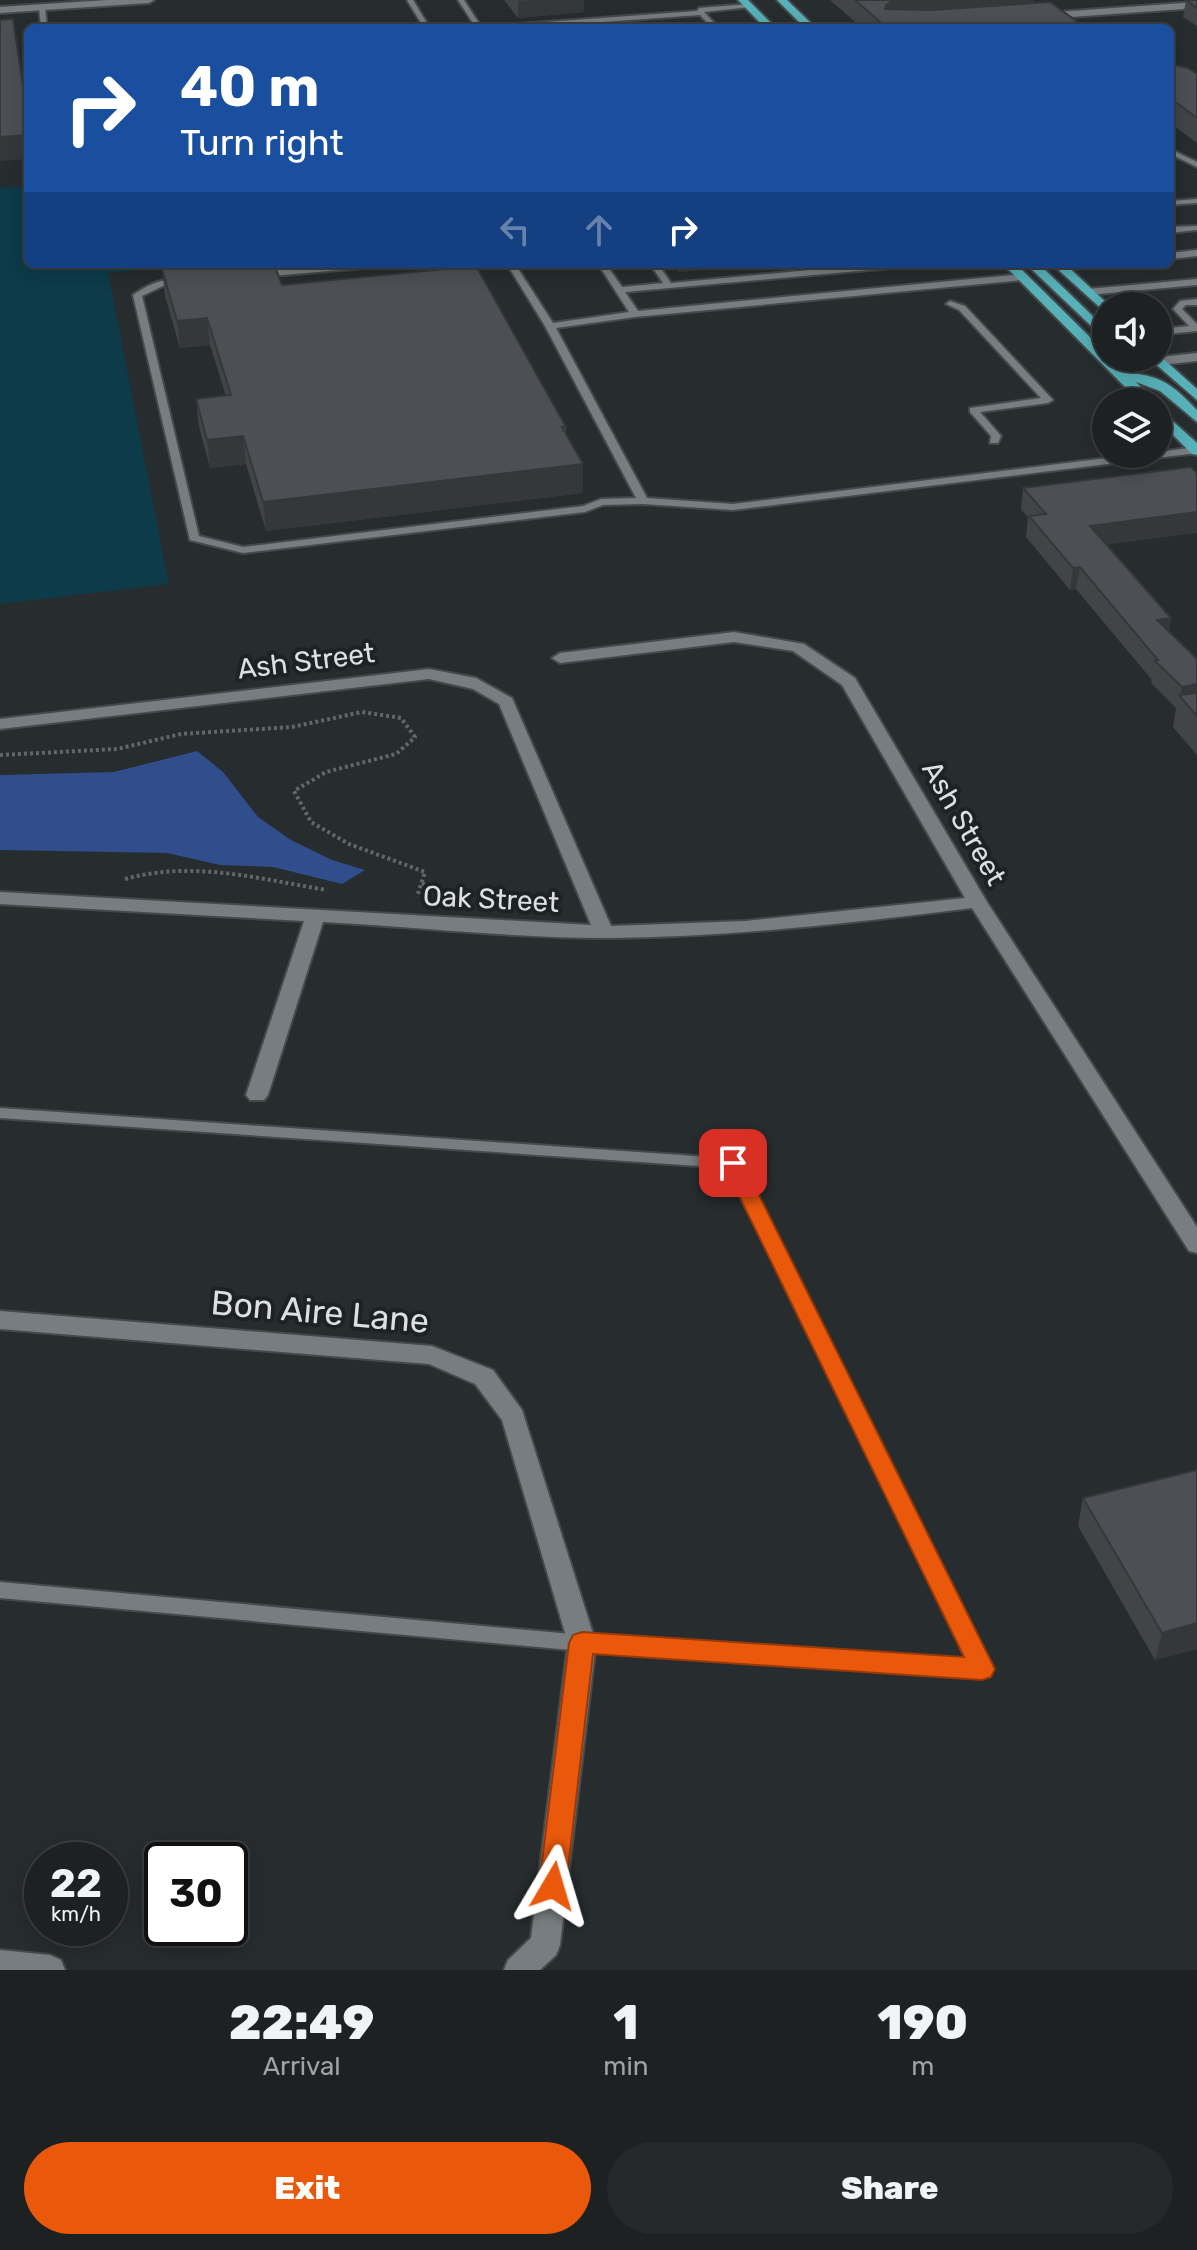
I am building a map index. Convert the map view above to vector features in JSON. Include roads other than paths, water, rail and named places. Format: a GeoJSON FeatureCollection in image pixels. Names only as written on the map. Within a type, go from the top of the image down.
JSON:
{"type":"FeatureCollection","features":[{"type":"Feature","properties":{"kind":"main road"},"geometry":{"type":"LineString","coordinates":[[782,0],[807,24]]}},
{"type":"Feature","properties":{"kind":"main road"},"geometry":{"type":"LineString","coordinates":[[746,3],[767,24]]}},
{"type":"Feature","properties":{"kind":"main road"},"geometry":{"type":"LineString","coordinates":[[1013,268],[1134,388]]}},
{"type":"Feature","properties":{"kind":"main road"},"geometry":{"type":"LineString","coordinates":[[1036,268],[1092,322]]}},
{"type":"Feature","properties":{"kind":"main road"},"geometry":{"type":"LineString","coordinates":[[1063,268],[1092,296]]}},
{"type":"Feature","properties":{"kind":"main road"},"geometry":{"type":"LineString","coordinates":[[1168,372],[1197,396]]}},
{"type":"Feature","properties":{"kind":"main road"},"geometry":{"type":"LineString","coordinates":[[1124,378],[1139,377],[1162,384],[1197,418]]}},
{"type":"Feature","properties":{"kind":"main road"},"geometry":{"type":"LineString","coordinates":[[1172,426],[1196,450]]}},
{"type":"Feature","properties":{"kind":"street"},"geometry":{"type":"LineString","coordinates":[[0,10],[41,4],[149,0]]}},
{"type":"Feature","properties":{"kind":"street"},"geometry":{"type":"LineString","coordinates":[[1028,18],[1197,5]]}},
{"type":"Feature","properties":{"kind":"street"},"geometry":{"type":"LineString","coordinates":[[1172,359],[1197,357]]}},
{"type":"Feature","properties":{"kind":"street","name":"Ash Street"},"geometry":{"type":"LineString","coordinates":[[560,658],[734,637],[798,647],[849,682],[977,902],[1197,1245]]}},
{"type":"Feature","properties":{"kind":"street","name":"Ash Street"},"geometry":{"type":"LineString","coordinates":[[0,724],[429,674],[469,680],[490,688],[506,702],[604,932]]}},
{"type":"Feature","properties":{"kind":"street","name":"Oak Street"},"geometry":{"type":"LineString","coordinates":[[0,898],[604,932],[685,932],[796,924],[977,902]]}},
{"type":"Feature","properties":{"kind":"street"},"geometry":{"type":"LineString","coordinates":[[257,1095],[315,917]]}},
{"type":"Feature","properties":{"kind":"street","name":"Bon Aire Lane"},"geometry":{"type":"LineString","coordinates":[[0,1320],[432,1355],[484,1377],[513,1417],[582,1643],[545,1945],[519,1970]]}},
{"type":"Feature","properties":{"kind":"street"},"geometry":{"type":"LineString","coordinates":[[0,1965],[50,1970]]}},
{"type":"Feature","properties":{"kind":"lane"},"geometry":{"type":"LineString","coordinates":[[410,0],[425,24]]}},
{"type":"Feature","properties":{"kind":"lane"},"geometry":{"type":"LineString","coordinates":[[461,0],[476,24]]}},
{"type":"Feature","properties":{"kind":"lane"},"geometry":{"type":"LineString","coordinates":[[712,24],[699,10],[746,3]]}},
{"type":"Feature","properties":{"kind":"lane"},"geometry":{"type":"LineString","coordinates":[[41,4],[44,24]]}},
{"type":"Feature","properties":{"kind":"lane"},"geometry":{"type":"LineString","coordinates":[[547,24],[702,13]]}},
{"type":"Feature","properties":{"kind":"lane"},"geometry":{"type":"LineString","coordinates":[[1174,153],[1195,164]]}},
{"type":"Feature","properties":{"kind":"lane"},"geometry":{"type":"LineString","coordinates":[[1174,166],[1195,164]]}},
{"type":"Feature","properties":{"kind":"lane"},"geometry":{"type":"LineString","coordinates":[[1174,203],[1197,201]]}},
{"type":"Feature","properties":{"kind":"lane"},"geometry":{"type":"LineString","coordinates":[[1174,230],[1197,228]]}},
{"type":"Feature","properties":{"kind":"lane"},"geometry":{"type":"LineString","coordinates":[[1174,256],[1197,253]]}},
{"type":"Feature","properties":{"kind":"lane"},"geometry":{"type":"LineString","coordinates":[[253,275],[331,268]]}},
{"type":"Feature","properties":{"kind":"lane"},"geometry":{"type":"LineString","coordinates":[[514,268],[550,326],[643,501]]}},
{"type":"Feature","properties":{"kind":"lane"},"geometry":{"type":"LineString","coordinates":[[605,268],[635,314]]}},
{"type":"Feature","properties":{"kind":"lane"},"geometry":{"type":"LineString","coordinates":[[657,268],[669,286]]}},
{"type":"Feature","properties":{"kind":"lane"},"geometry":{"type":"LineString","coordinates":[[620,290],[851,268]]}},
{"type":"Feature","properties":{"kind":"lane"},"geometry":{"type":"LineString","coordinates":[[895,268],[912,287]]}},
{"type":"Feature","properties":{"kind":"lane"},"geometry":{"type":"LineString","coordinates":[[550,326],[635,314],[1022,277]]}},
{"type":"Feature","properties":{"kind":"lane"},"geometry":{"type":"LineString","coordinates":[[191,281],[161,283],[137,295],[194,538],[243,550],[585,509],[601,502],[643,501],[733,507],[1196,450]]}},
{"type":"Feature","properties":{"kind":"lane"},"geometry":{"type":"LineString","coordinates":[[1088,292],[1197,282]]}},
{"type":"Feature","properties":{"kind":"lane"},"geometry":{"type":"LineString","coordinates":[[1196,328],[1177,309],[1183,303],[1197,302]]}},
{"type":"Feature","properties":{"kind":"lane"},"geometry":{"type":"LineString","coordinates":[[950,304],[962,308],[1048,400],[973,410],[996,436],[994,441]]}},
{"type":"Feature","properties":{"kind":"lane"},"geometry":{"type":"LineString","coordinates":[[1172,331],[1196,328]]}},
{"type":"Feature","properties":{"kind":"lane"},"geometry":{"type":"LineString","coordinates":[[0,1113],[733,1163],[982,1669],[582,1643],[0,1590]]}},
{"type":"Feature","properties":{"kind":"water"},"geometry":{"type":"Polygon","coordinates":[[[197,751],[223,772],[258,817],[291,840],[332,860],[365,870],[342,884],[273,867],[220,865],[167,853],[0,850],[0,775],[114,772],[197,751]]]}}]}
